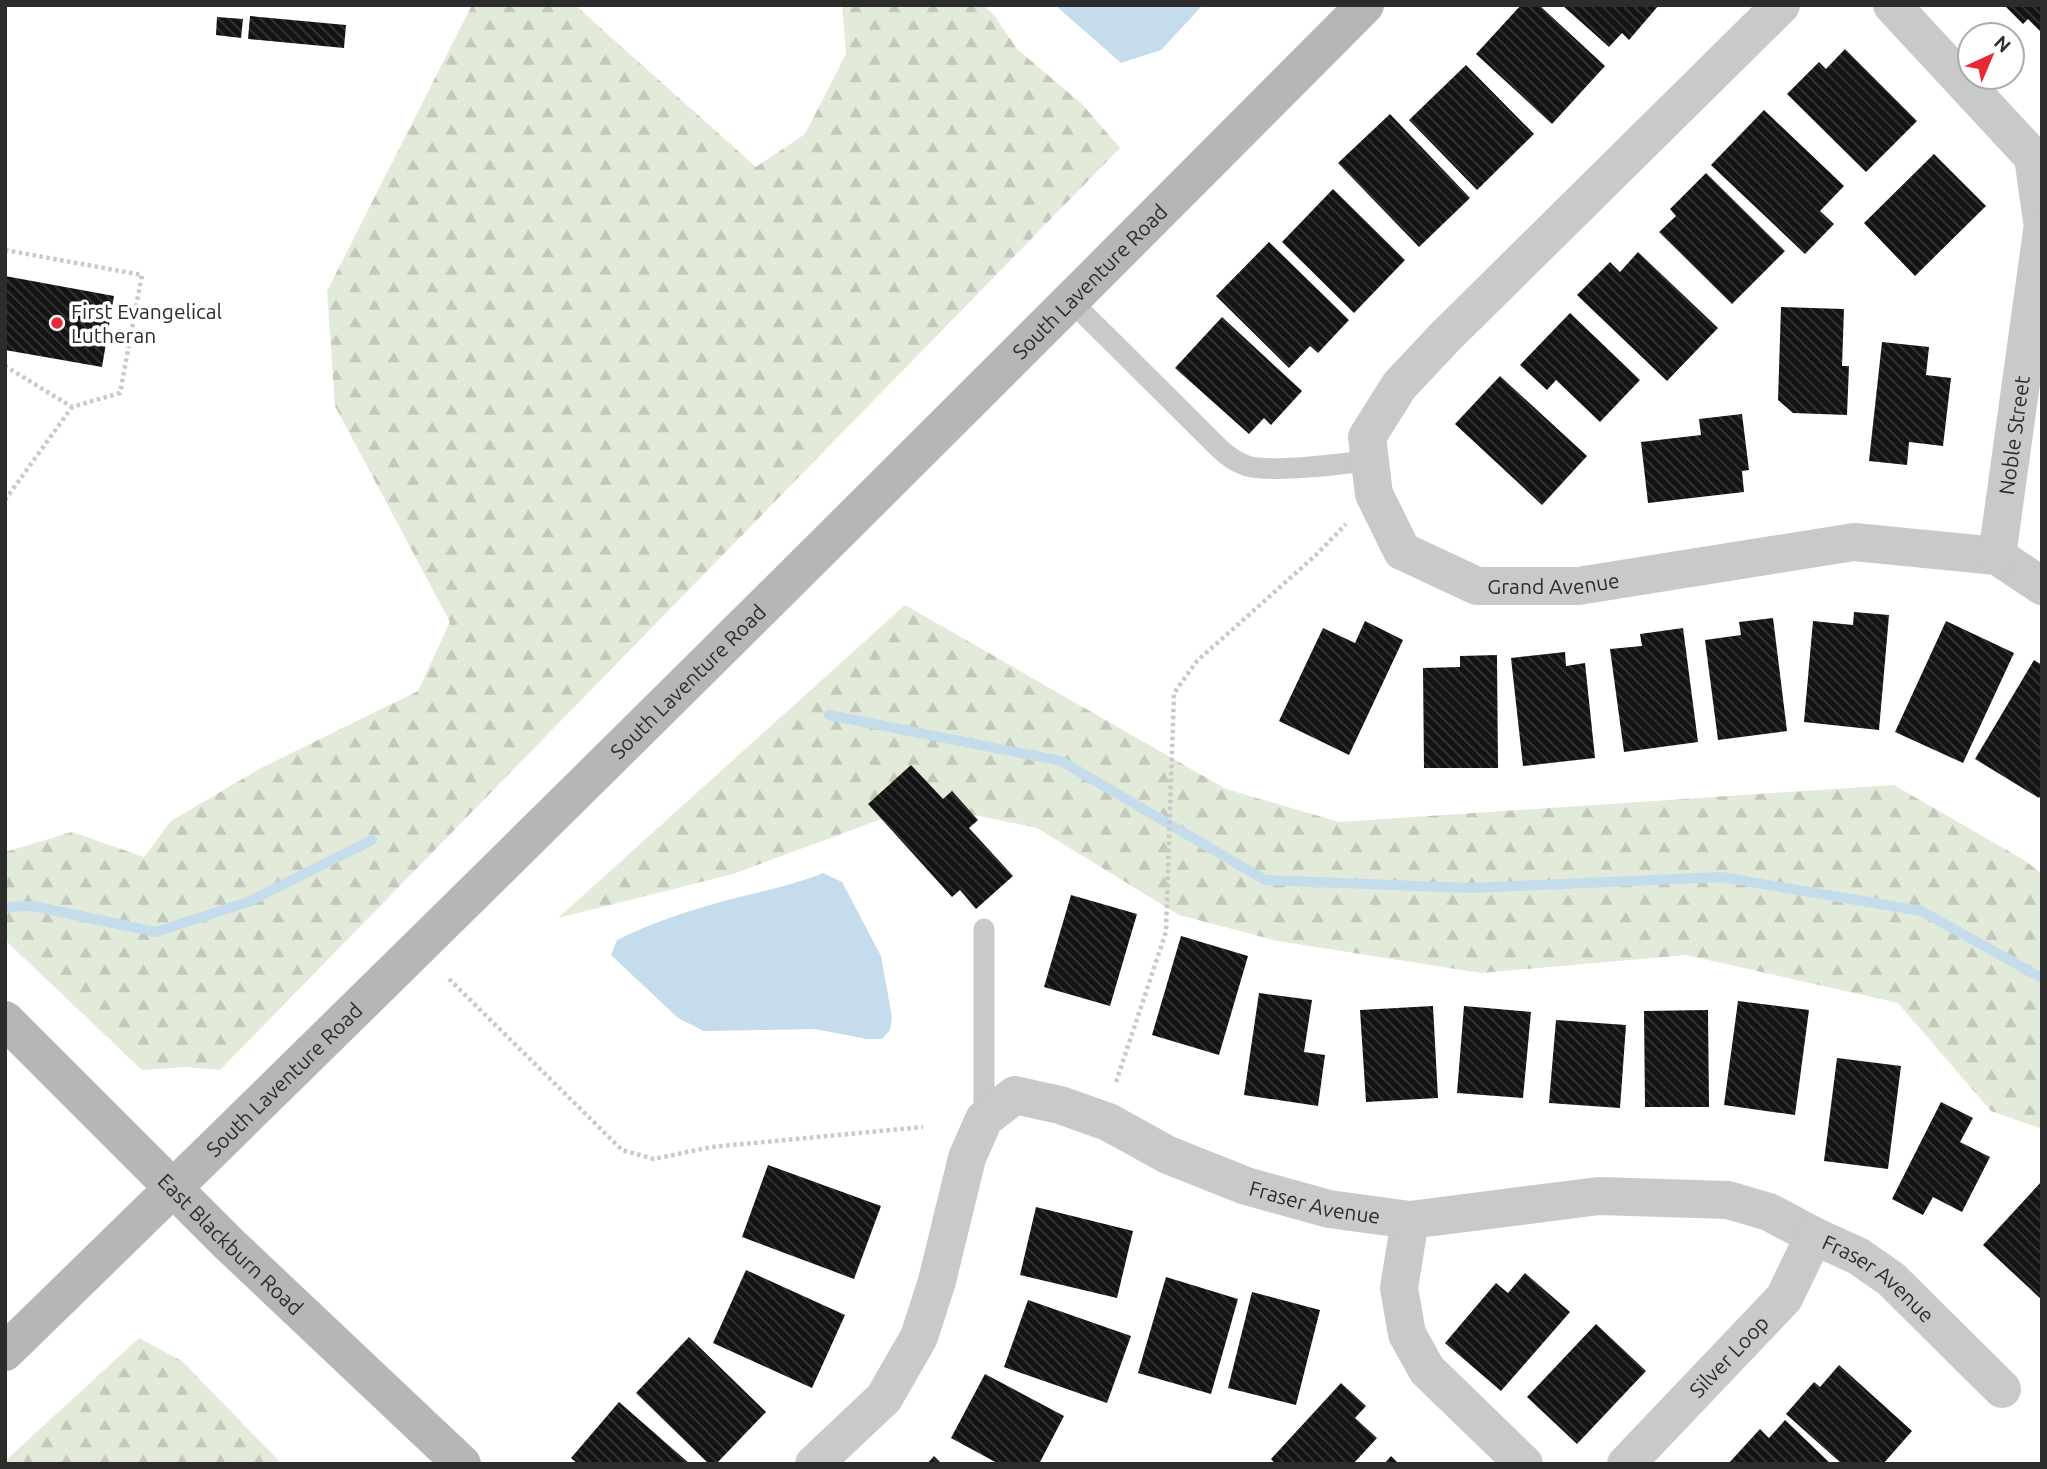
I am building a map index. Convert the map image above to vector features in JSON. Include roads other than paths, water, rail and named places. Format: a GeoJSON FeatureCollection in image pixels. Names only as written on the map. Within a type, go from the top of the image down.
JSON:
{"type":"FeatureCollection","features":[{"type":"Feature","properties":{"kind":"street","name":"South Laventure Road"},"geometry":{"type":"LineString","coordinates":[[5,1352],[1071,301],[1365,5]]}},
{"type":"Feature","properties":{"kind":"street","name":"Grand Avenue"},"geometry":{"type":"LineString","coordinates":[[1781,5],[1444,338],[1399,386],[1367,437],[1374,494],[1402,551],[1477,586],[1578,586],[1854,542],[1997,556],[2042,586]]}},
{"type":"Feature","properties":{"kind":"street"},"geometry":{"type":"LineString","coordinates":[[1892,5],[2033,157],[2042,221]]}},
{"type":"Feature","properties":{"kind":"street","name":"Noble Street"},"geometry":{"type":"LineString","coordinates":[[1997,556],[2042,231]]}},
{"type":"Feature","properties":{"kind":"street","name":"East Blackburn Road"},"geometry":{"type":"LineString","coordinates":[[5,1020],[229,1244],[462,1464]]}},
{"type":"Feature","properties":{"kind":"street","name":"Fraser Avenue"},"geometry":{"type":"LineString","coordinates":[[814,1464],[884,1398],[919,1337],[937,1281],[967,1158],[984,1119],[1015,1095],[1060,1105],[1108,1122],[1168,1154],[1246,1186],[1329,1209],[1410,1220],[1599,1196],[1728,1200],[1769,1212],[1858,1256],[1891,1279],[2002,1390]]}},
{"type":"Feature","properties":{"kind":"street"},"geometry":{"type":"LineString","coordinates":[[1410,1220],[1399,1289],[1407,1334],[1427,1370],[1524,1464]]}},
{"type":"Feature","properties":{"kind":"street","name":"Silver Loop"},"geometry":{"type":"LineString","coordinates":[[1626,1464],[1784,1298],[1814,1236]]}},
{"type":"Feature","properties":{"kind":"lane"},"geometry":{"type":"LineString","coordinates":[[1071,301],[1219,448],[1237,461],[1260,468],[1370,460]]}},
{"type":"Feature","properties":{"kind":"lane"},"geometry":{"type":"LineString","coordinates":[[984,929],[984,1119]]}},
{"type":"Feature","properties":{"kind":"water"},"geometry":{"type":"Polygon","coordinates":[[[1055,5],[1203,5],[1161,50],[1121,63],[1055,5]]]}},
{"type":"Feature","properties":{"kind":"water"},"geometry":{"type":"Polygon","coordinates":[[[823,873],[842,882],[881,956],[892,1017],[890,1030],[882,1039],[867,1039],[815,1029],[704,1031],[678,1018],[611,955],[617,940],[638,930],[718,902],[823,873]]]}},
{"type":"Feature","properties":{"kind":"waterway"},"geometry":{"type":"LineString","coordinates":[[829,715],[1061,761],[1265,880],[1470,888],[1721,877],[1921,911],[2042,978]]}},
{"type":"Feature","properties":{"kind":"waterway"},"geometry":{"type":"LineString","coordinates":[[5,907],[33,906],[156,932],[248,902],[372,840]]}},
{"type":"Feature","properties":{"kind":"place","name":"First Evangelical Lutheran"},"geometry":{"type":"Point","coordinates":[57,323]}}]}
